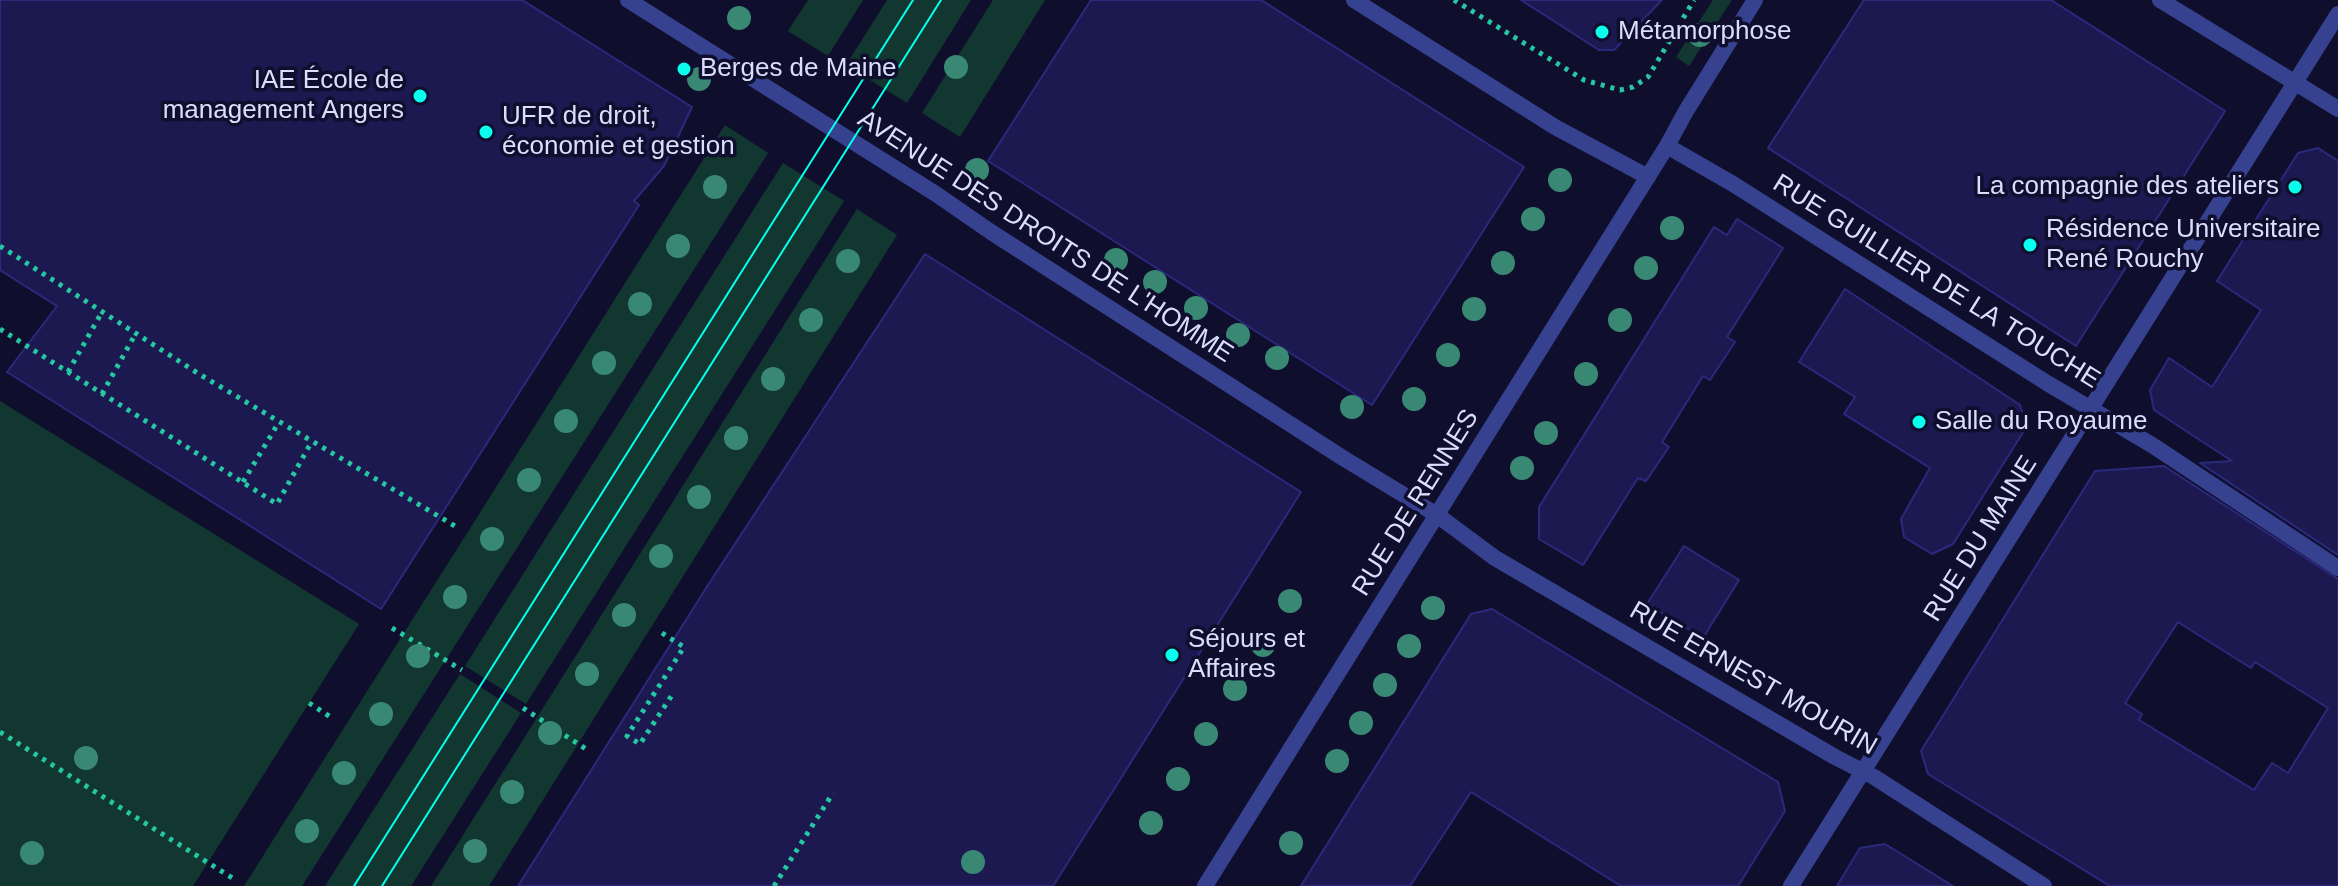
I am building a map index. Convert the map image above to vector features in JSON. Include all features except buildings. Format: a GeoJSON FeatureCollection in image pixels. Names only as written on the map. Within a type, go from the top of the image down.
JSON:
{"type":"FeatureCollection","features":[{"type":"Feature","properties":{"kind":"street","name":"AVENUE DES DROITS DE L'HOMME"},"geometry":{"type":"LineString","coordinates":[[628,0],[1437,515]]}},
{"type":"Feature","properties":{"kind":"street"},"geometry":{"type":"LineString","coordinates":[[1354,0],[1555,127],[1648,177]]}},
{"type":"Feature","properties":{"kind":"street","name":"RUE DE RENNES"},"geometry":{"type":"LineString","coordinates":[[1205,886],[1648,177],[1755,0]]}},
{"type":"Feature","properties":{"kind":"street"},"geometry":{"type":"LineString","coordinates":[[2160,0],[2338,109]]}},
{"type":"Feature","properties":{"kind":"street","name":"RUE DU MAINE"},"geometry":{"type":"LineString","coordinates":[[1791,886],[2338,14]]}},
{"type":"Feature","properties":{"kind":"street","name":"RUE GUILLIER DE LA TOUCHE"},"geometry":{"type":"LineString","coordinates":[[1667,146],[2152,445],[2338,568]]}},
{"type":"Feature","properties":{"kind":"street","name":"RUE ERNEST MOURIN"},"geometry":{"type":"LineString","coordinates":[[1437,515],[1495,558],[1863,772],[2044,886]]}},
{"type":"Feature","properties":{"kind":"path"},"geometry":{"type":"LineString","coordinates":[[1454,0],[1584,80],[1620,90],[1633,87],[1648,77],[1694,0]]}},
{"type":"Feature","properties":{"kind":"path"},"geometry":{"type":"LineString","coordinates":[[0,246],[279,422],[455,526]]}},
{"type":"Feature","properties":{"kind":"path"},"geometry":{"type":"LineString","coordinates":[[68,372],[102,312]]}},
{"type":"Feature","properties":{"kind":"path"},"geometry":{"type":"LineString","coordinates":[[0,329],[277,504],[312,441]]}},
{"type":"Feature","properties":{"kind":"path"},"geometry":{"type":"LineString","coordinates":[[102,394],[136,333]]}},
{"type":"Feature","properties":{"kind":"path"},"geometry":{"type":"LineString","coordinates":[[243,482],[279,422]]}},
{"type":"Feature","properties":{"kind":"path"},"geometry":{"type":"LineString","coordinates":[[392,628],[462,670]]}},
{"type":"Feature","properties":{"kind":"path"},"geometry":{"type":"LineString","coordinates":[[662,633],[684,647],[627,736],[640,744],[674,692]]}},
{"type":"Feature","properties":{"kind":"path"},"geometry":{"type":"LineString","coordinates":[[309,703],[332,718]]}},
{"type":"Feature","properties":{"kind":"path"},"geometry":{"type":"LineString","coordinates":[[523,708],[589,751]]}},
{"type":"Feature","properties":{"kind":"path"},"geometry":{"type":"LineString","coordinates":[[0,732],[234,879]]}},
{"type":"Feature","properties":{"kind":"path"},"geometry":{"type":"LineString","coordinates":[[774,886],[833,793]]}},
{"type":"Feature","properties":{"kind":"green space"},"geometry":{"type":"Polygon","coordinates":[[[808,0],[863,0],[828,56],[788,31],[808,0]]]}},
{"type":"Feature","properties":{"kind":"green space"},"geometry":{"type":"Polygon","coordinates":[[[887,0],[971,0],[907,103],[846,65],[887,0]]]}},
{"type":"Feature","properties":{"kind":"green space"},"geometry":{"type":"Polygon","coordinates":[[[993,0],[1045,0],[960,137],[922,113],[993,0]]]}},
{"type":"Feature","properties":{"kind":"green space"},"geometry":{"type":"Polygon","coordinates":[[[1713,0],[1732,0],[1689,66],[1676,57],[1713,0]]]}},
{"type":"Feature","properties":{"kind":"green space"},"geometry":{"type":"Polygon","coordinates":[[[725,125],[768,153],[302,886],[244,886],[725,125]]]}},
{"type":"Feature","properties":{"kind":"green space"},"geometry":{"type":"Polygon","coordinates":[[[783,163],[844,201],[526,704],[465,666],[783,163]]]}},
{"type":"Feature","properties":{"kind":"green space"},"geometry":{"type":"Polygon","coordinates":[[[857,209],[897,235],[489,886],[431,886],[857,209]]]}},
{"type":"Feature","properties":{"kind":"green space"},"geometry":{"type":"Polygon","coordinates":[[[0,401],[359,624],[193,886],[0,886],[0,401]]]}},
{"type":"Feature","properties":{"kind":"green space"},"geometry":{"type":"Polygon","coordinates":[[[460,674],[521,713],[411,886],[325,886],[460,674]]]}},
{"type":"Feature","properties":{"kind":"tram line"},"geometry":{"type":"LineString","coordinates":[[354,886],[913,0]]}},
{"type":"Feature","properties":{"kind":"tram line"},"geometry":{"type":"LineString","coordinates":[[382,886],[941,0]]}},
{"type":"Feature","properties":{"kind":"place","name":"Métamorphose"},"geometry":{"type":"Point","coordinates":[1602,32]}},
{"type":"Feature","properties":{"kind":"place","name":"Berges de Maine"},"geometry":{"type":"Point","coordinates":[684,69]}},
{"type":"Feature","properties":{"kind":"place","name":"IAE École de management Angers"},"geometry":{"type":"Point","coordinates":[420,96]}},
{"type":"Feature","properties":{"kind":"place","name":"UFR de droit, économie et gestion"},"geometry":{"type":"Point","coordinates":[486,132]}},
{"type":"Feature","properties":{"kind":"place","name":"La compagnie des ateliers"},"geometry":{"type":"Point","coordinates":[2295,187]}},
{"type":"Feature","properties":{"kind":"place","name":"Résidence Universitaire René Rouchy"},"geometry":{"type":"Point","coordinates":[2030,245]}},
{"type":"Feature","properties":{"kind":"place","name":"Salle du Royaume"},"geometry":{"type":"Point","coordinates":[1919,422]}},
{"type":"Feature","properties":{"kind":"place","name":"Séjours et Affaires"},"geometry":{"type":"Point","coordinates":[1172,655]}}]}
